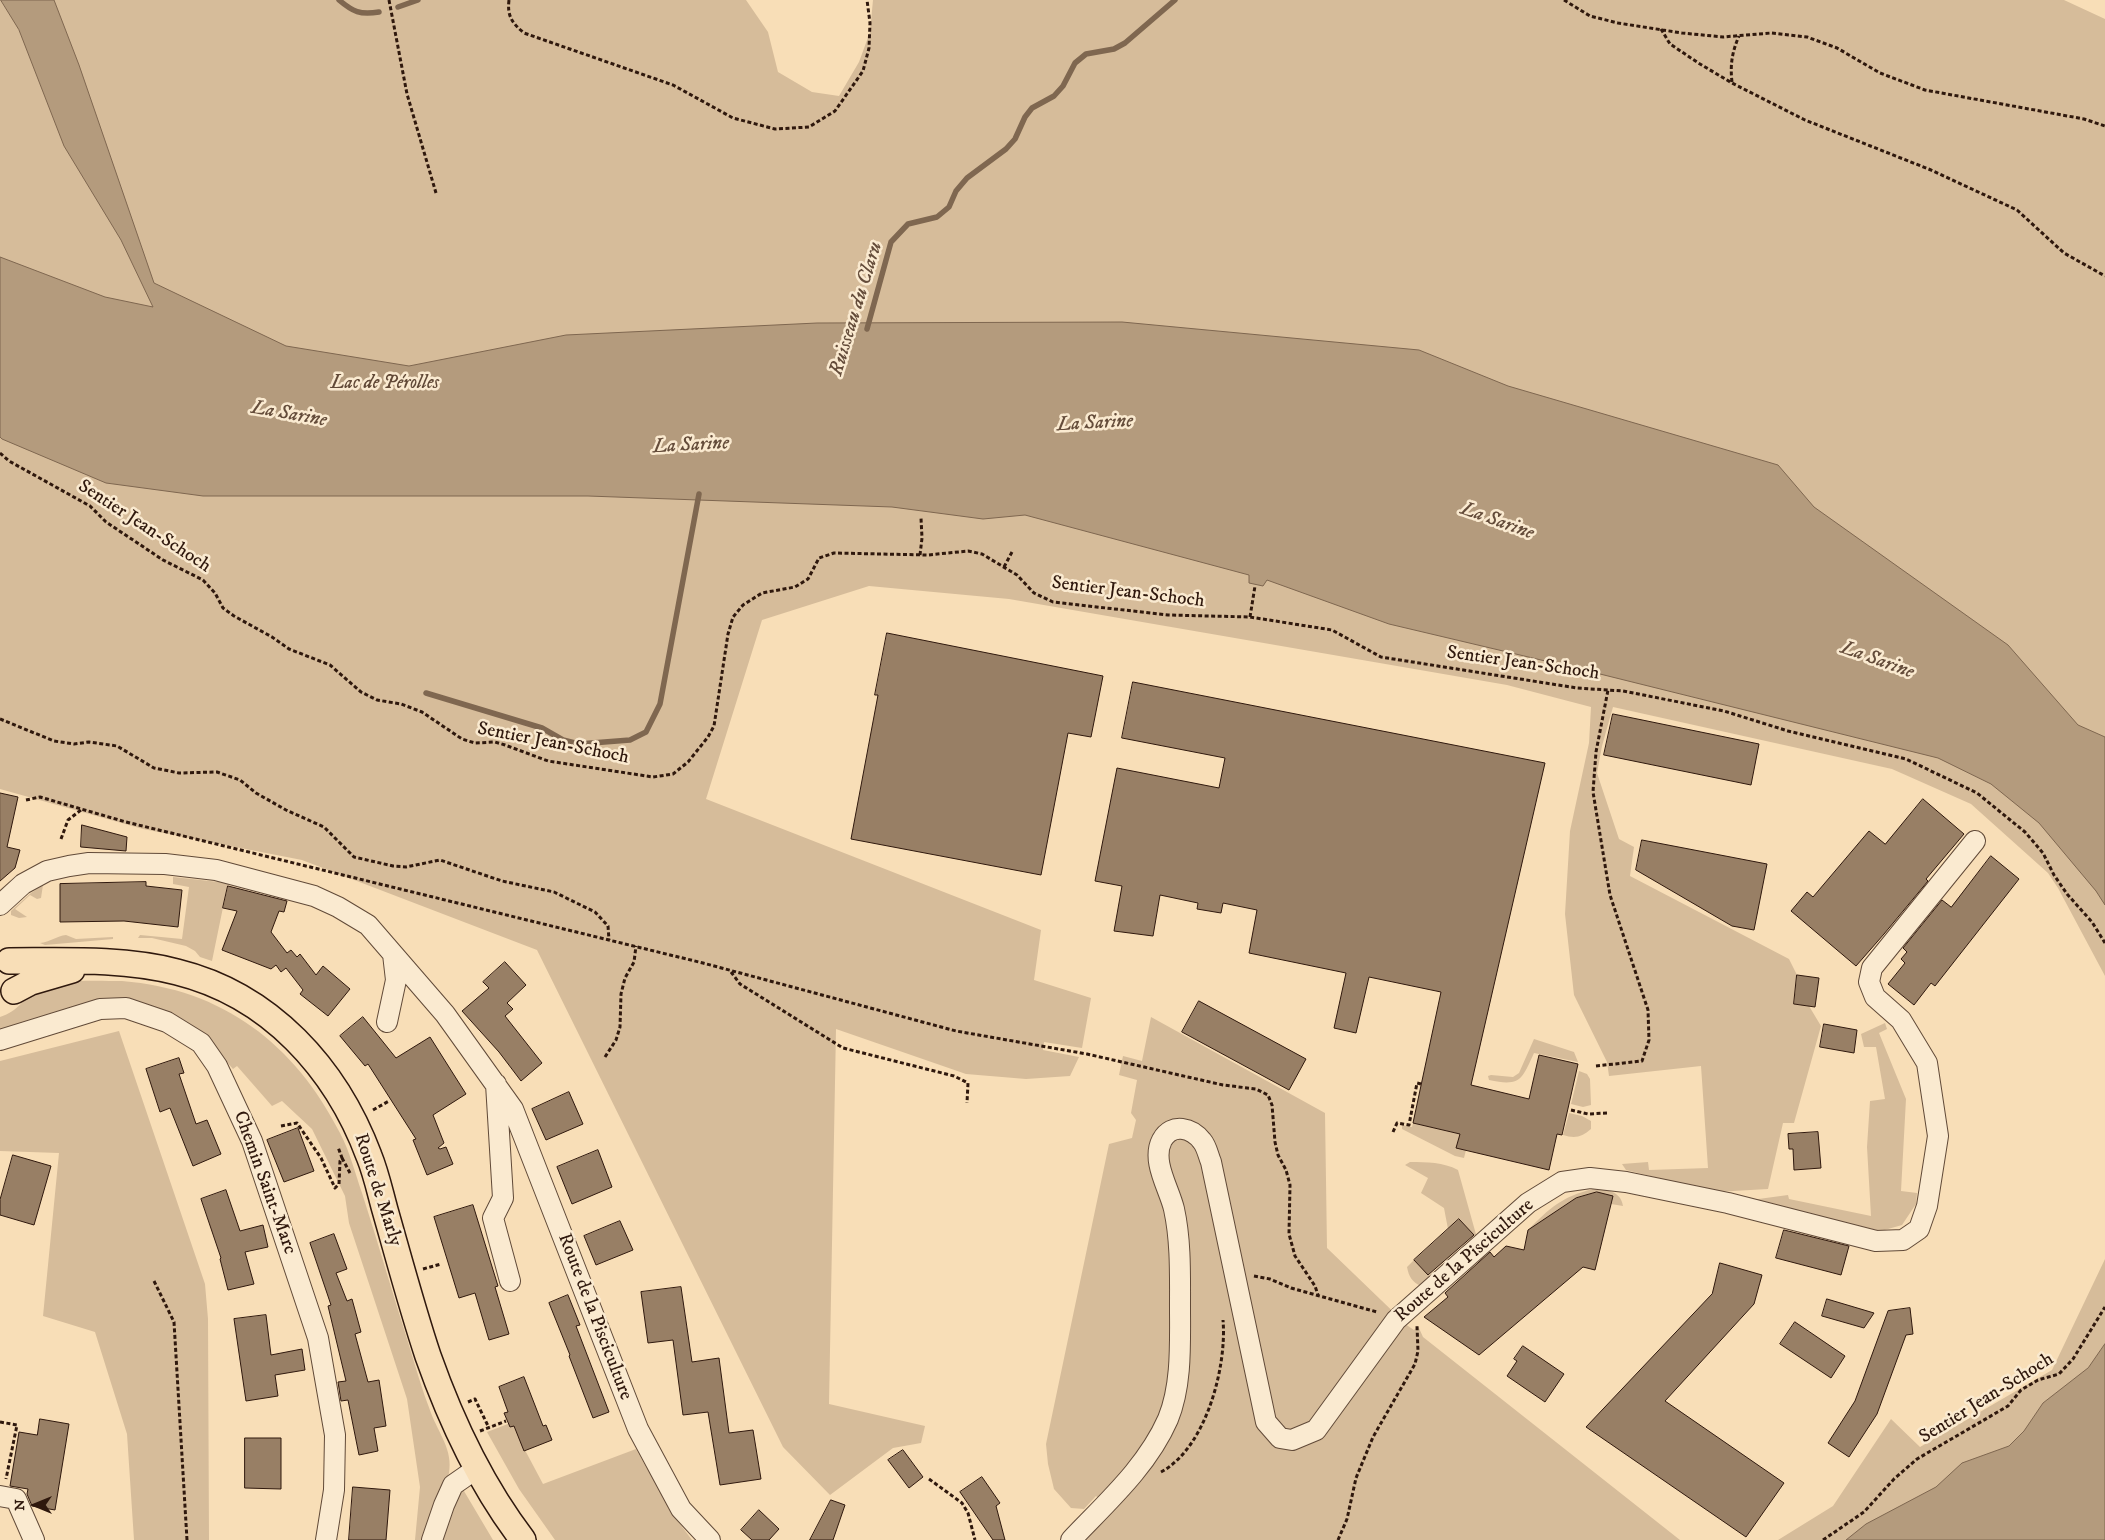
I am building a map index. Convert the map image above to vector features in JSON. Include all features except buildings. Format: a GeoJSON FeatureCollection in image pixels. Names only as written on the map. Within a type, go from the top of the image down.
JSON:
{"type":"FeatureCollection","features":[{"type":"Feature","properties":{"kind":"main road","name":"Route de Marly"},"geometry":{"type":"LineString","coordinates":[[4,958],[83,961],[108,964]]}},
{"type":"Feature","properties":{"kind":"main road"},"geometry":{"type":"LineString","coordinates":[[4,958],[16,976],[7,998]]}},
{"type":"Feature","properties":{"kind":"main road","name":"Route de Marly"},"geometry":{"type":"LineString","coordinates":[[7,998],[31,982],[57,973],[121,963],[180,972],[212,983],[239,996],[286,1029],[329,1077],[352,1116],[370,1157],[428,1356],[460,1438],[476,1469],[522,1540]]}},
{"type":"Feature","properties":{"kind":"street","name":"Route de la Pisciculture"},"geometry":{"type":"LineString","coordinates":[[1071,1540],[1126,1483],[1151,1450],[1168,1419],[1175,1392],[1180,1351],[1180,1267],[1174,1210],[1159,1156],[1160,1144],[1165,1135],[1175,1129],[1183,1128],[1194,1133],[1203,1142],[1211,1162],[1266,1422],[1280,1438],[1292,1440],[1316,1430],[1403,1314],[1528,1203],[1562,1182],[1590,1178],[1626,1182],[1728,1203],[1876,1241],[1903,1240],[1919,1229],[1927,1206],[1938,1136],[1927,1063],[1901,1020],[1875,997],[1869,982],[1872,968],[1975,841]]}},
{"type":"Feature","properties":{"kind":"street","name":"Route de la Pisciculture"},"geometry":{"type":"LineString","coordinates":[[0,905],[23,884],[47,872],[69,866],[89,863],[165,864],[216,870],[314,896],[338,907],[368,925],[444,1014],[513,1109],[638,1429],[682,1509],[710,1540]]}},
{"type":"Feature","properties":{"kind":"street"},"geometry":{"type":"LineString","coordinates":[[387,1022],[396,980],[392,954]]}},
{"type":"Feature","properties":{"kind":"street","name":"Chemin Saint-Marc"},"geometry":{"type":"LineString","coordinates":[[0,1040],[100,1009],[126,1008],[167,1022],[194,1038],[217,1066],[252,1141],[318,1338],[335,1435],[334,1490],[326,1540]]}},
{"type":"Feature","properties":{"kind":"street"},"geometry":{"type":"LineString","coordinates":[[496,1084],[503,1198],[493,1218],[510,1281]]}},
{"type":"Feature","properties":{"kind":"street"},"geometry":{"type":"LineString","coordinates":[[432,1540],[444,1505],[453,1486],[462,1477],[476,1469]]}},
{"type":"Feature","properties":{"kind":"street"},"geometry":{"type":"LineString","coordinates":[[1,1496],[16,1499],[34,1540]]}},
{"type":"Feature","properties":{"kind":"path"},"geometry":{"type":"LineString","coordinates":[[388,0],[407,94],[436,194]]}},
{"type":"Feature","properties":{"kind":"path"},"geometry":{"type":"LineString","coordinates":[[509,0],[508,8],[512,23],[524,32],[673,85],[733,118],[774,129],[810,127],[835,111],[863,71],[869,48],[870,22],[867,0]]}},
{"type":"Feature","properties":{"kind":"path"},"geometry":{"type":"LineString","coordinates":[[1564,0],[1590,16],[1618,23],[1723,37],[1771,33],[1807,36],[1837,48],[1880,73],[1925,90],[2084,119],[2105,126]]}},
{"type":"Feature","properties":{"kind":"path"},"geometry":{"type":"LineString","coordinates":[[1661,29],[1670,44],[1732,83],[1805,120],[1931,170],[2017,210],[2064,253],[2105,276]]}},
{"type":"Feature","properties":{"kind":"path"},"geometry":{"type":"LineString","coordinates":[[1732,83],[1730,67],[1733,49],[1739,36]]}},
{"type":"Feature","properties":{"kind":"path","name":"Sentier Jean-Schoch"},"geometry":{"type":"LineString","coordinates":[[0,453],[9,461],[90,506],[106,522],[163,560],[204,580],[215,593],[222,608],[234,616],[272,637],[289,649],[330,665],[361,692],[377,700],[401,704],[422,712],[462,739],[475,743],[495,742],[548,761],[653,777],[673,774],[688,762],[708,737],[714,726],[728,634],[733,617],[742,605],[762,593],[795,587],[808,579],[819,558],[834,553],[920,555],[968,551],[982,554],[1004,567],[1017,575],[1034,593],[1053,602],[1168,615],[1250,617],[1332,630],[1381,658],[1567,687],[1623,691],[1724,711],[1788,731],[1906,759],[1976,793],[2025,832],[2043,853],[2067,894],[2092,922],[2105,943]]}},
{"type":"Feature","properties":{"kind":"path"},"geometry":{"type":"LineString","coordinates":[[920,555],[922,538],[921,518]]}},
{"type":"Feature","properties":{"kind":"path"},"geometry":{"type":"LineString","coordinates":[[1004,567],[1012,552]]}},
{"type":"Feature","properties":{"kind":"path"},"geometry":{"type":"LineString","coordinates":[[1250,617],[1256,586]]}},
{"type":"Feature","properties":{"kind":"path"},"geometry":{"type":"LineString","coordinates":[[1596,1066],[1642,1061],[1649,1040],[1648,1010],[1610,895],[1593,792],[1596,752],[1608,690]]}},
{"type":"Feature","properties":{"kind":"path"},"geometry":{"type":"LineString","coordinates":[[0,719],[54,741],[74,744],[89,742],[118,746],[154,768],[178,773],[217,772],[240,780],[256,793],[286,810],[324,827],[354,857],[406,867],[440,860],[502,881],[554,892],[595,912],[608,926],[609,940]]}},
{"type":"Feature","properties":{"kind":"path"},"geometry":{"type":"LineString","coordinates":[[26,800],[40,797],[153,829],[636,946],[956,1031],[1087,1054],[1223,1084],[1256,1089],[1268,1094],[1272,1105],[1274,1142],[1290,1185],[1289,1234],[1294,1256],[1315,1286],[1318,1295]]}},
{"type":"Feature","properties":{"kind":"path"},"geometry":{"type":"LineString","coordinates":[[61,839],[68,820],[82,810]]}},
{"type":"Feature","properties":{"kind":"path"},"geometry":{"type":"LineString","coordinates":[[604,1057],[616,1040],[620,1027],[621,994],[625,978],[634,962],[636,946]]}},
{"type":"Feature","properties":{"kind":"path"},"geometry":{"type":"LineString","coordinates":[[730,971],[740,984],[843,1048],[954,1076],[968,1083],[966,1103]]}},
{"type":"Feature","properties":{"kind":"path"},"geometry":{"type":"LineString","coordinates":[[1394,1132],[1397,1123],[1409,1125],[1417,1084],[1421,1084]]}},
{"type":"Feature","properties":{"kind":"path"},"geometry":{"type":"LineString","coordinates":[[368,1113],[389,1101]]}},
{"type":"Feature","properties":{"kind":"path"},"geometry":{"type":"LineString","coordinates":[[1571,1110],[1588,1114],[1607,1112]]}},
{"type":"Feature","properties":{"kind":"path"},"geometry":{"type":"LineString","coordinates":[[281,1126],[297,1122],[321,1158],[335,1188],[339,1184],[340,1161],[342,1158],[338,1147]]}},
{"type":"Feature","properties":{"kind":"path"},"geometry":{"type":"LineString","coordinates":[[420,1270],[441,1264]]}},
{"type":"Feature","properties":{"kind":"path"},"geometry":{"type":"LineString","coordinates":[[1235,1277],[1247,1276],[1270,1279],[1291,1288],[1373,1310],[1403,1314],[1417,1321],[1418,1351],[1415,1364],[1373,1437],[1356,1478],[1347,1519],[1338,1540]]}},
{"type":"Feature","properties":{"kind":"path"},"geometry":{"type":"LineString","coordinates":[[154,1282],[174,1322],[186,1540]]}},
{"type":"Feature","properties":{"kind":"path","name":"Sentier Jean-Schoch"},"geometry":{"type":"LineString","coordinates":[[1823,1540],[1864,1512],[1894,1479],[1917,1459],[2008,1406],[2021,1390],[2032,1383],[2059,1374],[2073,1359],[2105,1307]]}},
{"type":"Feature","properties":{"kind":"path"},"geometry":{"type":"LineString","coordinates":[[1157,1473],[1164,1470],[1188,1448],[1210,1408],[1220,1361],[1224,1330],[1222,1312]]}},
{"type":"Feature","properties":{"kind":"path"},"geometry":{"type":"LineString","coordinates":[[471,1401],[475,1399],[487,1428],[506,1421]]}},
{"type":"Feature","properties":{"kind":"path"},"geometry":{"type":"LineString","coordinates":[[0,1422],[17,1425],[1,1496]]}},
{"type":"Feature","properties":{"kind":"path"},"geometry":{"type":"LineString","coordinates":[[929,1480],[962,1504],[968,1513],[975,1540]]}},
{"type":"Feature","properties":{"kind":"green space","name":"Lac de Pérolles"},"geometry":{"type":"Polygon","coordinates":[[[0,0],[746,0],[768,32],[778,72],[812,92],[839,96],[859,62],[870,32],[873,0],[2064,0],[2105,19],[2105,976],[2048,873],[1971,804],[1892,769],[1613,707],[1602,746],[1597,773],[1619,839],[1634,847],[1630,876],[1789,959],[1797,975],[1794,1004],[1809,1006],[1821,1026],[1794,1123],[1783,1123],[1768,1189],[1715,1192],[1626,1170],[1622,1164],[1648,1162],[1649,1170],[1708,1168],[1701,1066],[1609,1076],[1607,1062],[1574,995],[1565,914],[1570,831],[1589,743],[1591,707],[1507,685],[1009,599],[869,586],[762,620],[706,799],[1041,930],[1034,980],[1091,998],[1082,1048],[1044,1042],[1043,1050],[1079,1057],[1070,1076],[1026,1079],[966,1074],[836,1029],[829,1404],[925,1426],[921,1443],[893,1448],[830,1495],[783,1447],[537,950],[302,860],[143,829],[0,789],[0,0]]]}},
{"type":"Feature","properties":{"kind":"green space"},"geometry":{"type":"Polygon","coordinates":[[[173,877],[228,883],[212,961],[200,957],[195,951],[186,946],[152,938],[138,938],[140,935],[182,939],[189,887],[173,884],[173,877]]]}},
{"type":"Feature","properties":{"kind":"green space"},"geometry":{"type":"Polygon","coordinates":[[[43,885],[41,898],[37,899],[30,895],[15,909],[27,917],[19,918],[11,915],[11,911],[31,893],[43,885]]]}},
{"type":"Feature","properties":{"kind":"green space"},"geometry":{"type":"Polygon","coordinates":[[[66,935],[76,939],[113,937],[113,939],[45,945],[40,943],[66,935]]]}},
{"type":"Feature","properties":{"kind":"green space"},"geometry":{"type":"Polygon","coordinates":[[[122,981],[159,986],[192,996],[223,1009],[252,1027],[278,1048],[301,1073],[322,1101],[344,1140],[425,1395],[449,1457],[449,1473],[425,1540],[415,1540],[420,1487],[407,1399],[349,1223],[345,1196],[312,1129],[282,1101],[272,1106],[237,1066],[233,1069],[205,1037],[128,1002],[0,1034],[0,1017],[12,1012],[32,993],[46,986],[67,982],[122,981]]]}},
{"type":"Feature","properties":{"kind":"green space"},"geometry":{"type":"Polygon","coordinates":[[[1151,1017],[1325,1113],[1327,1248],[1408,1326],[1414,1330],[1418,1326],[1423,1337],[1680,1540],[1083,1540],[1110,1509],[1096,1496],[1084,1509],[1071,1508],[1054,1489],[1048,1464],[1046,1444],[1109,1144],[1132,1138],[1136,1120],[1131,1113],[1137,1080],[1119,1075],[1123,1056],[1142,1061],[1151,1017]]]}},
{"type":"Feature","properties":{"kind":"green space"},"geometry":{"type":"Polygon","coordinates":[[[1885,1023],[1887,1029],[1879,1033],[1906,1099],[1901,1191],[1917,1193],[1916,1204],[1902,1225],[1881,1231],[1751,1200],[1788,1195],[1789,1199],[1871,1216],[1867,1147],[1870,1101],[1885,1099],[1876,1047],[1864,1047],[1861,1034],[1885,1023]]]}},
{"type":"Feature","properties":{"kind":"green space"},"geometry":{"type":"Polygon","coordinates":[[[119,1031],[205,1284],[208,1319],[209,1540],[134,1540],[127,1434],[95,1332],[43,1316],[59,1153],[0,1151],[0,1061],[119,1031]]]}},
{"type":"Feature","properties":{"kind":"green space"},"geometry":{"type":"Polygon","coordinates":[[[1534,1039],[1574,1052],[1578,1062],[1534,1053],[1519,1079],[1508,1082],[1489,1080],[1488,1076],[1491,1075],[1513,1077],[1519,1073],[1534,1039]]]}},
{"type":"Feature","properties":{"kind":"green space"},"geometry":{"type":"Polygon","coordinates":[[[1579,1071],[1587,1074],[1590,1079],[1591,1105],[1583,1107],[1571,1104],[1579,1071]]]}},
{"type":"Feature","properties":{"kind":"green space"},"geometry":{"type":"Polygon","coordinates":[[[1569,1113],[1582,1116],[1591,1121],[1591,1129],[1585,1134],[1578,1136],[1563,1135],[1569,1113]]]}},
{"type":"Feature","properties":{"kind":"green space"},"geometry":{"type":"Polygon","coordinates":[[[1413,1123],[1460,1134],[1457,1148],[1466,1150],[1464,1158],[1455,1156],[1402,1129],[1402,1125],[1412,1127],[1413,1123]]]}},
{"type":"Feature","properties":{"kind":"green space"},"geometry":{"type":"Polygon","coordinates":[[[1410,1162],[1441,1164],[1458,1170],[1477,1238],[1459,1219],[1448,1229],[1444,1208],[1421,1193],[1428,1178],[1405,1165],[1410,1162]]]}},
{"type":"Feature","properties":{"kind":"green space"},"geometry":{"type":"Polygon","coordinates":[[[1593,1189],[1608,1190],[1616,1194],[1622,1201],[1623,1206],[1611,1204],[1612,1196],[1597,1192],[1576,1198],[1528,1230],[1557,1204],[1572,1196],[1593,1189]]]}},
{"type":"Feature","properties":{"kind":"green space"},"geometry":{"type":"Polygon","coordinates":[[[2105,1259],[2105,1540],[1778,1540],[1833,1506],[1891,1419],[1920,1447],[2052,1370],[2105,1259]]]}},
{"type":"Feature","properties":{"kind":"green space"},"geometry":{"type":"Polygon","coordinates":[[[1414,1260],[1432,1279],[1421,1286],[1413,1281],[1408,1271],[1407,1267],[1414,1260]]]}},
{"type":"Feature","properties":{"kind":"green space"},"geometry":{"type":"Polygon","coordinates":[[[513,1422],[543,1484],[636,1449],[647,1469],[655,1473],[670,1497],[668,1508],[692,1540],[555,1540],[519,1489],[487,1432],[513,1422]]]}},
{"type":"Feature","properties":{"kind":"green space"},"geometry":{"type":"Polygon","coordinates":[[[461,1486],[493,1540],[440,1540],[461,1486]]]}},
{"type":"Feature","properties":{"kind":"water","name":"Lac de Pérolles"},"geometry":{"type":"Polygon","coordinates":[[[1,0],[54,0],[79,65],[154,283],[286,346],[409,366],[566,335],[817,323],[1122,322],[1419,350],[1508,386],[1778,465],[1814,507],[2008,645],[2078,725],[2105,737],[2105,905],[2096,891],[2039,823],[1991,784],[1938,758],[1389,624],[1267,580],[1263,586],[1249,583],[1249,575],[1025,515],[983,519],[892,507],[588,496],[203,496],[106,483],[2,439],[0,437],[0,257],[105,297],[153,307],[121,240],[64,146],[19,30],[1,0]]]}},
{"type":"Feature","properties":{"kind":"water"},"geometry":{"type":"Polygon","coordinates":[[[2105,1344],[2105,1540],[1846,1540],[1866,1524],[1936,1487],[1962,1463],[2009,1446],[2024,1431],[2043,1403],[2088,1368],[2105,1344]]]}},
{"type":"Feature","properties":{"kind":"waterway"},"geometry":{"type":"LineString","coordinates":[[339,0],[357,12],[379,12]]}},
{"type":"Feature","properties":{"kind":"waterway"},"geometry":{"type":"LineString","coordinates":[[398,7],[418,0]]}},
{"type":"Feature","properties":{"kind":"waterway","name":"Ruisseau du Claru"},"geometry":{"type":"LineString","coordinates":[[867,329],[891,242],[908,224],[937,217],[949,207],[956,191],[967,178],[1006,149],[1015,139],[1025,117],[1032,108],[1054,96],[1063,86],[1075,63],[1086,54],[1114,49],[1125,43],[1175,0]]}},
{"type":"Feature","properties":{"kind":"waterway"},"geometry":{"type":"LineString","coordinates":[[426,693],[542,728],[563,740],[579,744],[630,740],[646,732],[660,704],[699,494]]}},
{"type":"Feature","properties":{"kind":"water label","name":"La Sarine"},"geometry":{"type":"Point","coordinates":[289,415]}},
{"type":"Feature","properties":{"kind":"water label","name":"La Sarine"},"geometry":{"type":"Point","coordinates":[1095,424]}},
{"type":"Feature","properties":{"kind":"water label","name":"La Sarine"},"geometry":{"type":"Point","coordinates":[691,446]}},
{"type":"Feature","properties":{"kind":"water label","name":"La Sarine"},"geometry":{"type":"Point","coordinates":[1497,522]}},
{"type":"Feature","properties":{"kind":"water label","name":"La Sarine"},"geometry":{"type":"Point","coordinates":[1877,661]}}]}
